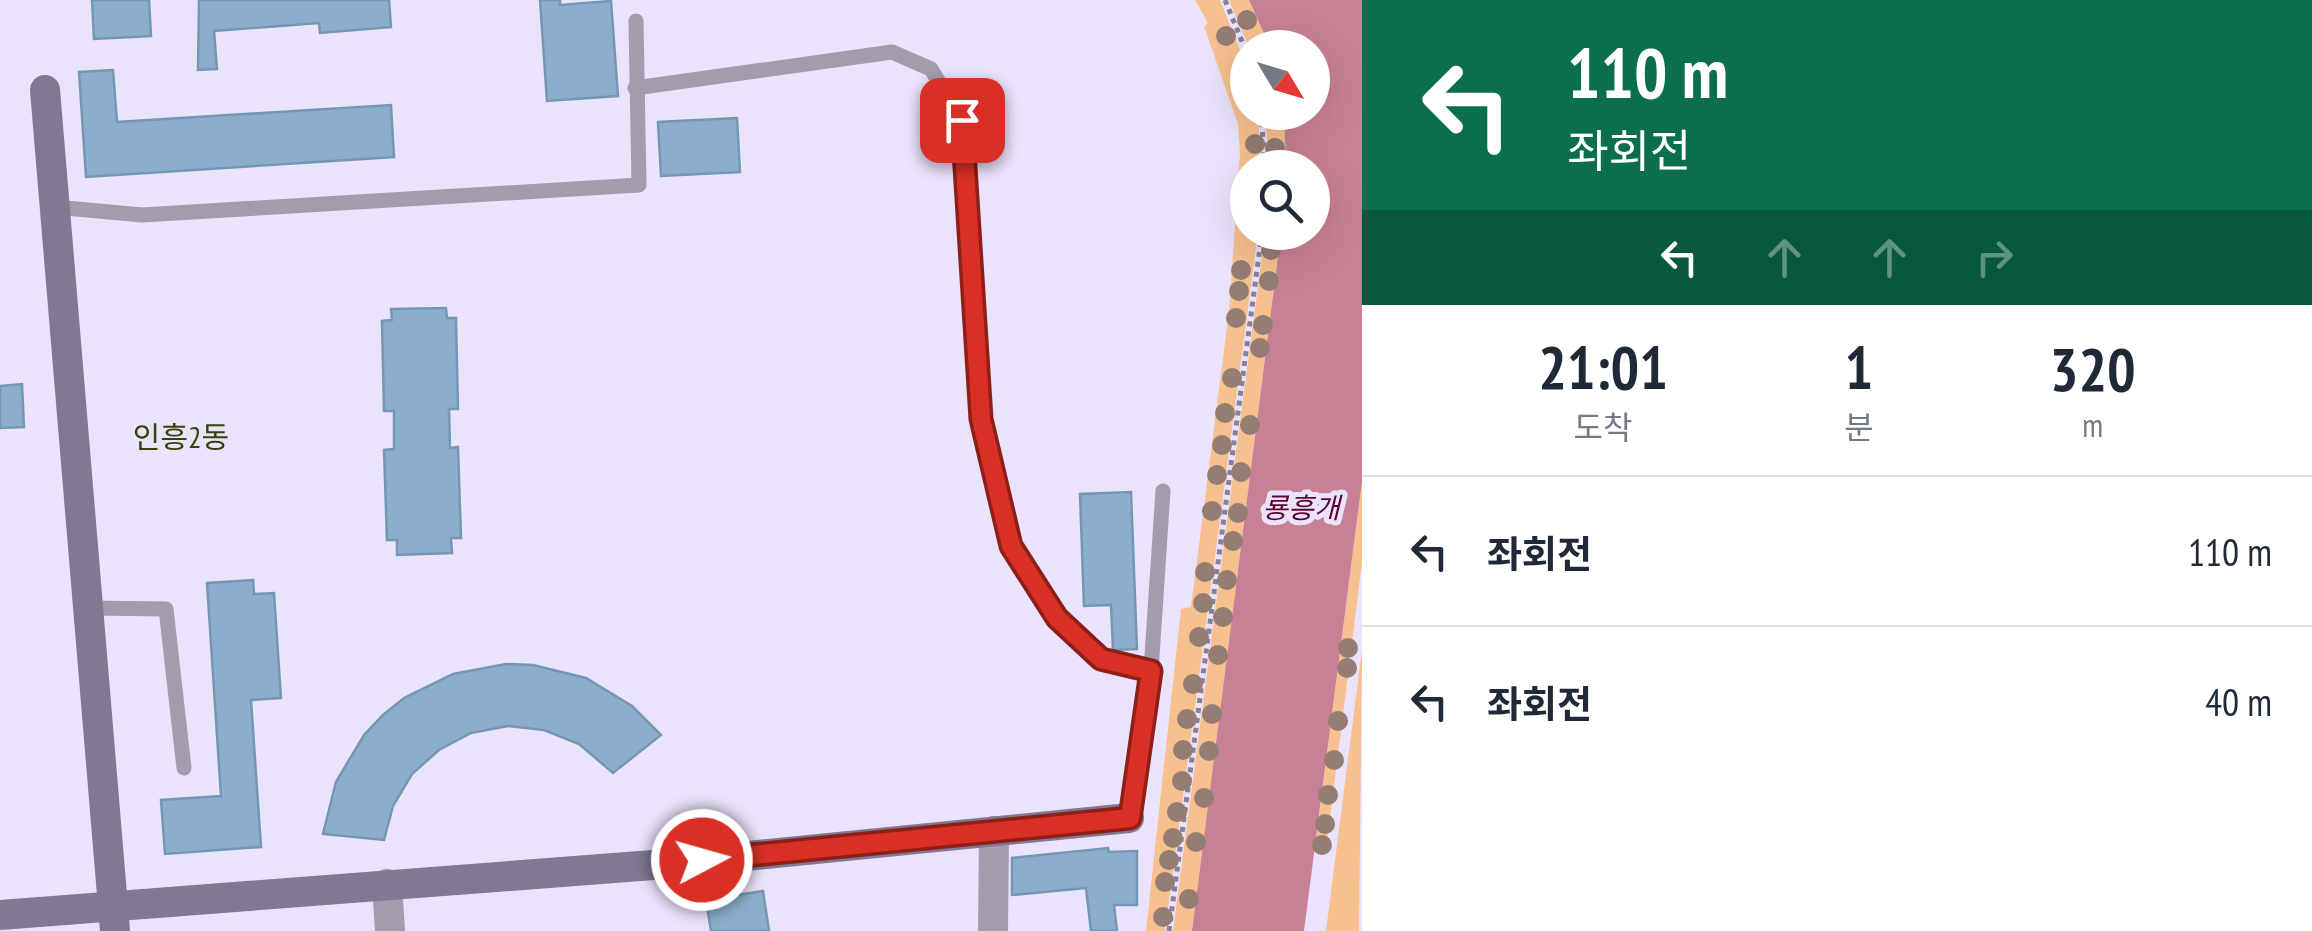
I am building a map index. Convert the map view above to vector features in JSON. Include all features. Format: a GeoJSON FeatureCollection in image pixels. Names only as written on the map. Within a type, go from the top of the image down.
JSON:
{"type":"FeatureCollection","features":[{"type":"Feature","properties":{"kind":"street"},"geometry":{"type":"LineString","coordinates":[[45,90],[114,918]]}},
{"type":"Feature","properties":{"kind":"street"},"geometry":{"type":"LineString","coordinates":[[0,915],[114,918],[387,884],[666,864],[1130,818]]}},
{"type":"Feature","properties":{"kind":"street"},"geometry":{"type":"LineString","coordinates":[[993,931],[994,831]]}},
{"type":"Feature","properties":{"kind":"street"},"geometry":{"type":"LineString","coordinates":[[387,884],[390,931]]}},
{"type":"Feature","properties":{"kind":"lane"},"geometry":{"type":"LineString","coordinates":[[55,207],[142,215],[639,186],[636,21]]}},
{"type":"Feature","properties":{"kind":"lane"},"geometry":{"type":"LineString","coordinates":[[635,88],[892,52],[931,68],[962,120],[981,419],[1011,546],[1057,618],[1101,659],[1151,671]]}},
{"type":"Feature","properties":{"kind":"lane"},"geometry":{"type":"LineString","coordinates":[[1130,818],[1151,671],[1163,490]]}},
{"type":"Feature","properties":{"kind":"lane"},"geometry":{"type":"LineString","coordinates":[[90,608],[166,609],[184,768]]}},
{"type":"Feature","properties":{"kind":"path"},"geometry":{"type":"LineString","coordinates":[[1225,0],[1237,30]]}},
{"type":"Feature","properties":{"kind":"path"},"geometry":{"type":"LineString","coordinates":[[1169,931],[1260,250]]}},
{"type":"Feature","properties":{"kind":"shaded area"},"geometry":{"type":"Polygon","coordinates":[[[1195,0],[1220,0],[1232,30],[1230,101],[1204,26],[1208,23],[1195,0]]]}},
{"type":"Feature","properties":{"kind":"shaded area"},"geometry":{"type":"Polygon","coordinates":[[[1229,0],[1249,0],[1262,30],[1242,30],[1229,0]]]}},
{"type":"Feature","properties":{"kind":"shaded area"},"geometry":{"type":"Polygon","coordinates":[[[1238,130],[1259,130],[1260,150],[1240,150],[1238,130]]]}},
{"type":"Feature","properties":{"kind":"shaded area"},"geometry":{"type":"Polygon","coordinates":[[[1266,130],[1285,130],[1285,150],[1268,150],[1266,130]]]}},
{"type":"Feature","properties":{"kind":"shaded area"},"geometry":{"type":"Polygon","coordinates":[[[1233,250],[1256,250],[1165,931],[1146,931],[1181,609],[1191,607],[1229,312],[1233,250]]]}},
{"type":"Feature","properties":{"kind":"shaded area"},"geometry":{"type":"Polygon","coordinates":[[[1263,250],[1279,250],[1192,931],[1173,931],[1263,250]]]}},
{"type":"Feature","properties":{"kind":"shaded area"},"geometry":{"type":"Polygon","coordinates":[[[1362,481],[1362,562],[1326,850],[1315,848],[1362,481]]]}},
{"type":"Feature","properties":{"kind":"shaded area"},"geometry":{"type":"Polygon","coordinates":[[[1362,650],[1359,931],[1326,931],[1362,650]]]}},
{"type":"Feature","properties":{"kind":"water","name":"룡흥개"},"geometry":{"type":"Polygon","coordinates":[[[1249,0],[1362,0],[1362,481],[1304,931],[1192,931],[1279,250],[1330,250],[1330,150],[1285,150],[1285,130],[1330,130],[1330,30],[1262,30],[1249,0]]]}},
{"type":"Feature","properties":{"kind":"building"},"geometry":{"type":"Polygon","coordinates":[[[92,0],[149,0],[151,36],[94,39],[92,0]]]}},
{"type":"Feature","properties":{"kind":"building"},"geometry":{"type":"Polygon","coordinates":[[[199,0],[389,0],[391,27],[320,33],[319,23],[214,31],[217,69],[198,70],[199,0]]]}},
{"type":"Feature","properties":{"kind":"building"},"geometry":{"type":"Polygon","coordinates":[[[540,0],[560,0],[560,5],[611,1],[618,96],[547,101],[540,0]]]}},
{"type":"Feature","properties":{"kind":"building"},"geometry":{"type":"Polygon","coordinates":[[[113,70],[117,122],[391,105],[394,157],[86,177],[79,72],[113,70]]]}},
{"type":"Feature","properties":{"kind":"building"},"geometry":{"type":"Polygon","coordinates":[[[737,118],[740,172],[661,176],[658,122],[737,118]]]}},
{"type":"Feature","properties":{"kind":"building"},"geometry":{"type":"Polygon","coordinates":[[[446,308],[447,318],[456,318],[458,409],[449,409],[450,448],[458,447],[461,538],[451,538],[452,553],[397,555],[397,540],[387,540],[384,450],[394,449],[394,411],[384,411],[382,321],[392,320],[391,309],[446,308]]]}},
{"type":"Feature","properties":{"kind":"building"},"geometry":{"type":"Polygon","coordinates":[[[22,384],[24,427],[0,428],[0,386],[22,384]]]}},
{"type":"Feature","properties":{"kind":"building"},"geometry":{"type":"Polygon","coordinates":[[[1131,492],[1137,649],[1113,650],[1111,605],[1084,606],[1080,494],[1131,492]]]}},
{"type":"Feature","properties":{"kind":"building"},"geometry":{"type":"Polygon","coordinates":[[[253,580],[254,594],[274,593],[281,698],[251,700],[261,847],[165,854],[161,800],[221,796],[207,583],[253,580]]]}},
{"type":"Feature","properties":{"kind":"building"},"geometry":{"type":"Polygon","coordinates":[[[506,664],[533,665],[586,678],[632,706],[661,735],[613,773],[579,744],[544,730],[508,726],[471,733],[439,750],[412,774],[393,806],[384,840],[323,834],[336,782],[364,735],[383,715],[404,698],[453,674],[506,664]]]}},
{"type":"Feature","properties":{"kind":"building"},"geometry":{"type":"Polygon","coordinates":[[[1108,848],[1109,852],[1137,851],[1137,905],[1114,905],[1117,931],[1091,931],[1086,888],[1012,895],[1012,858],[1108,848]]]}},
{"type":"Feature","properties":{"kind":"building"},"geometry":{"type":"Polygon","coordinates":[[[763,891],[769,931],[711,931],[706,900],[763,891]]]}},
{"type":"Feature","properties":{"kind":"district","name":"인흥2동"},"geometry":{"type":"Point","coordinates":[181,436]}},
{"type":"Feature","properties":{"kind":"route"},"geometry":{"type":"LineString","coordinates":[[702,860],[1130,818],[1151,671],[1101,659],[1057,618],[1011,546],[981,419],[962,120]]}}]}
